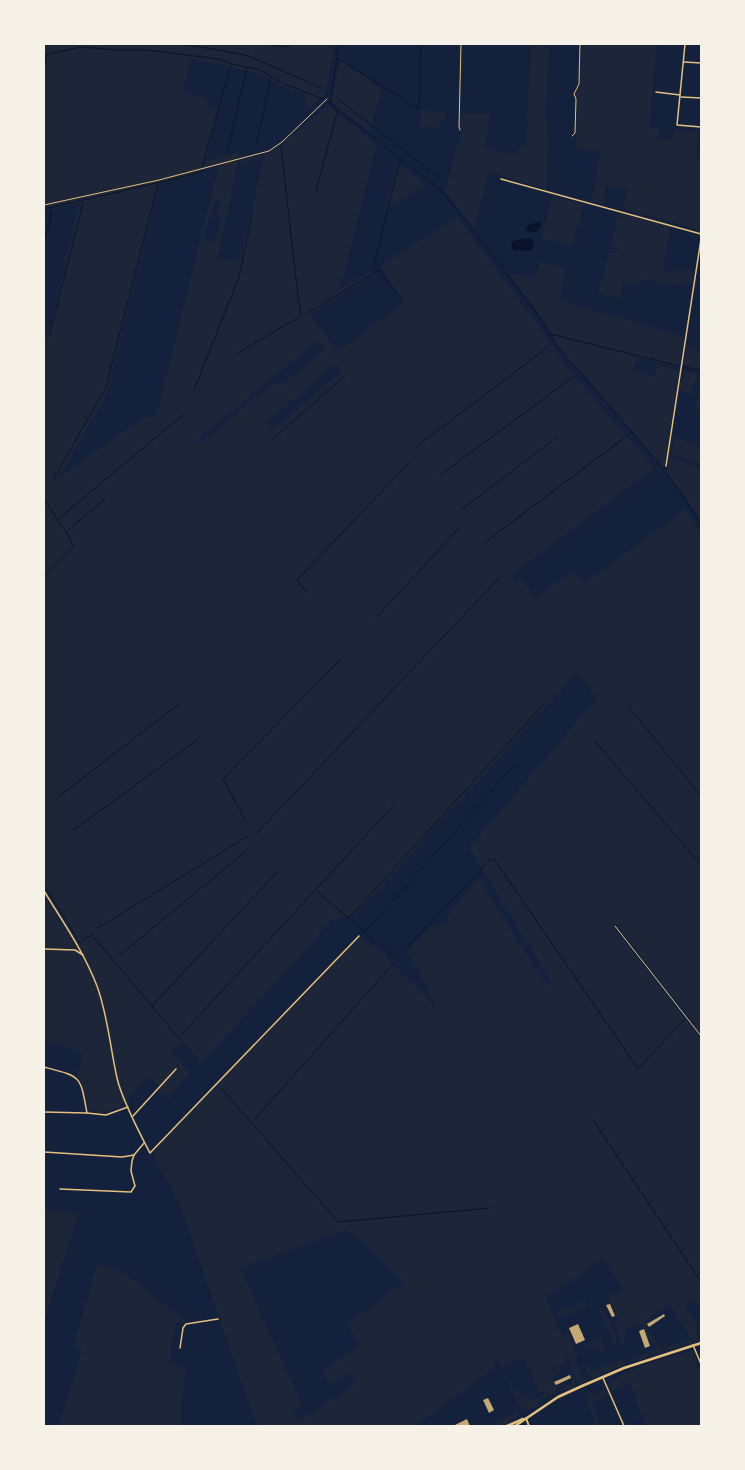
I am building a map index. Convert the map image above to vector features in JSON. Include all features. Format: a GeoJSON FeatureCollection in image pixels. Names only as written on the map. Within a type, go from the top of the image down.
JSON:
{"type":"FeatureCollection","features":[{"type":"Feature","properties":{"kind":"main road"},"geometry":{"type":"LineString","coordinates":[[514,1426],[564,1394],[624,1368],[701,1343]]}},
{"type":"Feature","properties":{"kind":"main road"},"geometry":{"type":"LineString","coordinates":[[507,1426],[526,1418]]}},
{"type":"Feature","properties":{"kind":"street"},"geometry":{"type":"LineString","coordinates":[[685,44],[677,125],[701,127]]}},
{"type":"Feature","properties":{"kind":"street"},"geometry":{"type":"LineString","coordinates":[[684,62],[701,63]]}},
{"type":"Feature","properties":{"kind":"street"},"geometry":{"type":"LineString","coordinates":[[656,92],[701,98]]}},
{"type":"Feature","properties":{"kind":"street"},"geometry":{"type":"LineString","coordinates":[[501,179],[701,234]]}},
{"type":"Feature","properties":{"kind":"street"},"geometry":{"type":"LineString","coordinates":[[666,466],[701,239]]}},
{"type":"Feature","properties":{"kind":"street"},"geometry":{"type":"LineString","coordinates":[[44,891],[84,956],[97,986],[105,1012],[118,1079],[128,1107],[150,1153],[359,936]]}},
{"type":"Feature","properties":{"kind":"street"},"geometry":{"type":"LineString","coordinates":[[44,949],[75,950],[84,956]]}},
{"type":"Feature","properties":{"kind":"street"},"geometry":{"type":"LineString","coordinates":[[44,1067],[70,1074],[79,1080],[87,1113]]}},
{"type":"Feature","properties":{"kind":"street"},"geometry":{"type":"LineString","coordinates":[[132,1116],[176,1069]]}},
{"type":"Feature","properties":{"kind":"street"},"geometry":{"type":"LineString","coordinates":[[44,1112],[106,1115],[128,1107]]}},
{"type":"Feature","properties":{"kind":"street"},"geometry":{"type":"LineString","coordinates":[[60,1189],[131,1192],[135,1186],[130,1171],[134,1155],[144,1142]]}},
{"type":"Feature","properties":{"kind":"street"},"geometry":{"type":"LineString","coordinates":[[44,1152],[122,1157],[134,1155]]}},
{"type":"Feature","properties":{"kind":"street"},"geometry":{"type":"LineString","coordinates":[[180,1348],[183,1328],[186,1324],[218,1319]]}},
{"type":"Feature","properties":{"kind":"street"},"geometry":{"type":"LineString","coordinates":[[693,1345],[701,1364]]}},
{"type":"Feature","properties":{"kind":"street"},"geometry":{"type":"LineString","coordinates":[[603,1377],[624,1426]]}},
{"type":"Feature","properties":{"kind":"street"},"geometry":{"type":"LineString","coordinates":[[526,1418],[530,1426]]}},
{"type":"Feature","properties":{"kind":"lane"},"geometry":{"type":"LineString","coordinates":[[460,130],[461,44]]}},
{"type":"Feature","properties":{"kind":"lane"},"geometry":{"type":"LineString","coordinates":[[572,136],[575,133],[576,99],[574,94],[579,84],[580,44]]}},
{"type":"Feature","properties":{"kind":"lane"},"geometry":{"type":"LineString","coordinates":[[615,926],[701,1036]]}},
{"type":"Feature","properties":{"kind":"path"},"geometry":{"type":"LineString","coordinates":[[44,205],[160,180],[269,151],[282,142],[326,99]]}},
{"type":"Feature","properties":{"kind":"shaded area"},"geometry":{"type":"Polygon","coordinates":[[[44,44],[333,44],[333,56],[325,94],[303,114],[306,103],[305,95],[257,73],[190,58],[183,93],[205,97],[210,107],[219,110],[205,161],[239,152],[232,192],[217,258],[240,261],[264,157],[242,164],[242,160],[269,153],[278,148],[328,105],[376,145],[340,289],[373,270],[378,272],[310,314],[338,352],[404,302],[380,266],[457,217],[529,313],[566,366],[654,468],[511,575],[517,582],[521,579],[535,598],[574,570],[585,583],[685,510],[701,533],[701,1034],[687,1013],[675,998],[673,999],[616,924],[613,926],[701,1039],[701,1310],[694,1299],[685,1307],[696,1324],[695,1331],[699,1338],[698,1341],[670,1351],[667,1350],[664,1345],[666,1347],[691,1339],[670,1304],[645,1320],[649,1326],[647,1328],[659,1347],[662,1347],[663,1350],[661,1353],[654,1356],[651,1352],[657,1350],[657,1347],[653,1341],[649,1343],[643,1324],[626,1329],[623,1345],[617,1333],[618,1331],[615,1324],[619,1322],[608,1297],[623,1290],[603,1258],[583,1271],[584,1273],[545,1297],[563,1337],[569,1335],[575,1348],[571,1357],[576,1350],[579,1355],[576,1356],[575,1360],[583,1378],[587,1376],[588,1379],[581,1384],[578,1382],[566,1355],[564,1357],[566,1362],[551,1369],[552,1372],[561,1367],[562,1370],[552,1375],[557,1392],[544,1399],[542,1398],[542,1395],[546,1392],[545,1390],[541,1393],[539,1391],[524,1358],[510,1363],[509,1362],[509,1364],[501,1368],[497,1360],[494,1361],[494,1368],[415,1426],[257,1426],[181,1208],[154,1157],[154,1150],[359,936],[384,953],[396,968],[426,996],[441,1017],[407,950],[430,927],[446,925],[450,912],[478,878],[547,986],[552,983],[469,848],[597,698],[577,673],[356,914],[331,920],[292,966],[199,1064],[180,1042],[171,1052],[190,1073],[168,1099],[156,1088],[158,1085],[149,1076],[124,1103],[117,1108],[101,1113],[92,1112],[87,1104],[82,1084],[77,1075],[83,1053],[44,1041],[44,337],[49,331],[79,203],[44,211],[44,44]],[[219,165],[202,170],[201,173],[159,184],[107,393],[58,478],[144,417],[156,416],[219,165]],[[216,199],[203,239],[214,242],[222,218],[216,216],[221,200],[216,199]],[[318,340],[197,440],[200,444],[274,382],[280,386],[325,350],[318,340]],[[336,364],[267,422],[272,429],[341,372],[336,364]],[[346,1230],[240,1268],[302,1405],[292,1414],[300,1421],[356,1383],[348,1373],[331,1384],[321,1372],[361,1345],[347,1325],[404,1282],[363,1242],[346,1230]]]}},
{"type":"Feature","properties":{"kind":"shaded area"},"geometry":{"type":"Polygon","coordinates":[[[531,44],[549,44],[545,117],[547,120],[548,147],[546,189],[489,172],[474,228],[445,192],[458,143],[461,141],[461,113],[490,113],[485,148],[515,155],[523,145],[526,145],[531,44]]]}},
{"type":"Feature","properties":{"kind":"shaded area"},"geometry":{"type":"Polygon","coordinates":[[[582,44],[657,44],[649,128],[659,129],[658,139],[673,141],[674,130],[698,132],[696,157],[701,158],[701,230],[624,209],[627,188],[606,185],[603,204],[592,201],[600,151],[576,149],[576,94],[580,86],[582,44]]]}},
{"type":"Feature","properties":{"kind":"shaded area"},"geometry":{"type":"Polygon","coordinates":[[[340,61],[382,88],[370,129],[372,134],[332,101],[340,61]]]}},
{"type":"Feature","properties":{"kind":"shaded area"},"geometry":{"type":"Polygon","coordinates":[[[420,110],[445,112],[444,121],[439,121],[439,128],[421,126],[420,110]]]}},
{"type":"Feature","properties":{"kind":"shaded area"},"geometry":{"type":"Polygon","coordinates":[[[397,162],[426,186],[386,208],[397,162]]]}},
{"type":"Feature","properties":{"kind":"shaded area"},"geometry":{"type":"Polygon","coordinates":[[[553,196],[584,205],[572,245],[541,238],[553,196]]]}},
{"type":"Feature","properties":{"kind":"shaded area"},"geometry":{"type":"Polygon","coordinates":[[[622,214],[670,226],[663,272],[675,270],[694,271],[692,283],[682,285],[645,279],[640,280],[639,286],[623,282],[620,299],[598,294],[609,253],[616,253],[618,248],[612,242],[618,215],[622,214]]]}},
{"type":"Feature","properties":{"kind":"shaded area"},"geometry":{"type":"Polygon","coordinates":[[[538,222],[541,223],[542,226],[536,232],[526,230],[528,225],[538,222]]]}},
{"type":"Feature","properties":{"kind":"shaded area"},"geometry":{"type":"Polygon","coordinates":[[[530,238],[534,240],[534,246],[530,251],[514,250],[512,247],[511,244],[513,241],[530,238]]]}},
{"type":"Feature","properties":{"kind":"shaded area"},"geometry":{"type":"Polygon","coordinates":[[[540,261],[565,268],[561,285],[563,286],[560,300],[684,337],[680,365],[677,364],[676,367],[636,357],[633,370],[652,377],[655,377],[658,365],[679,371],[663,469],[639,439],[592,386],[593,384],[583,373],[581,374],[557,345],[550,329],[508,272],[535,279],[540,261]]]}},
{"type":"Feature","properties":{"kind":"shaded area"},"geometry":{"type":"Polygon","coordinates":[[[689,347],[701,352],[699,369],[683,365],[686,349],[689,347]]]}},
{"type":"Feature","properties":{"kind":"shaded area"},"geometry":{"type":"Polygon","coordinates":[[[684,371],[698,374],[691,394],[679,390],[684,371]]]}},
{"type":"Feature","properties":{"kind":"shaded area"},"geometry":{"type":"Polygon","coordinates":[[[698,397],[701,397],[701,412],[694,409],[698,397]]]}},
{"type":"Feature","properties":{"kind":"shaded area"},"geometry":{"type":"Polygon","coordinates":[[[675,437],[701,447],[701,460],[699,464],[672,454],[675,437]]]}},
{"type":"Feature","properties":{"kind":"shaded area"},"geometry":{"type":"Polygon","coordinates":[[[669,457],[701,469],[701,520],[667,472],[669,457]]]}},
{"type":"Feature","properties":{"kind":"shaded area"},"geometry":{"type":"Polygon","coordinates":[[[44,1209],[78,1214],[44,1322],[44,1209]]]}},
{"type":"Feature","properties":{"kind":"shaded area"},"geometry":{"type":"Polygon","coordinates":[[[97,1265],[116,1267],[187,1322],[176,1323],[169,1363],[185,1368],[180,1426],[59,1426],[82,1351],[74,1344],[97,1265]]]}},
{"type":"Feature","properties":{"kind":"shaded area"},"geometry":{"type":"Polygon","coordinates":[[[585,1301],[587,1304],[586,1307],[562,1317],[557,1313],[585,1301]]]}},
{"type":"Feature","properties":{"kind":"shaded area"},"geometry":{"type":"Polygon","coordinates":[[[597,1306],[602,1308],[603,1310],[601,1311],[604,1311],[612,1328],[616,1338],[616,1345],[614,1346],[612,1342],[614,1340],[597,1306]]]}},
{"type":"Feature","properties":{"kind":"shaded area"},"geometry":{"type":"Polygon","coordinates":[[[601,1337],[603,1345],[606,1346],[602,1352],[583,1345],[601,1337]]]}},
{"type":"Feature","properties":{"kind":"shaded area"},"geometry":{"type":"Polygon","coordinates":[[[625,1347],[630,1359],[648,1353],[648,1357],[635,1362],[631,1361],[624,1348],[625,1347]]]}},
{"type":"Feature","properties":{"kind":"shaded area"},"geometry":{"type":"Polygon","coordinates":[[[694,1350],[697,1358],[695,1361],[697,1364],[696,1369],[698,1371],[699,1368],[701,1372],[701,1426],[647,1426],[642,1415],[625,1423],[625,1426],[619,1410],[625,1422],[642,1414],[631,1384],[612,1391],[618,1407],[614,1401],[609,1384],[617,1378],[637,1368],[694,1350]]]}},
{"type":"Feature","properties":{"kind":"shaded area"},"geometry":{"type":"Polygon","coordinates":[[[619,1353],[625,1361],[622,1366],[593,1378],[590,1377],[586,1368],[587,1364],[591,1371],[604,1365],[605,1367],[622,1359],[619,1353]]]}},
{"type":"Feature","properties":{"kind":"shaded area"},"geometry":{"type":"Polygon","coordinates":[[[569,1368],[576,1383],[575,1386],[560,1391],[559,1389],[573,1383],[569,1373],[569,1368]]]}},
{"type":"Feature","properties":{"kind":"shaded area"},"geometry":{"type":"Polygon","coordinates":[[[505,1373],[514,1392],[517,1391],[523,1398],[535,1394],[536,1396],[529,1399],[532,1401],[538,1398],[540,1402],[539,1405],[528,1411],[521,1408],[504,1374],[505,1373]]]}},
{"type":"Feature","properties":{"kind":"shaded area"},"geometry":{"type":"Polygon","coordinates":[[[605,1389],[608,1396],[592,1403],[601,1426],[595,1426],[593,1422],[594,1419],[586,1401],[588,1400],[584,1395],[590,1392],[598,1397],[600,1395],[599,1392],[605,1389]]]}},
{"type":"Feature","properties":{"kind":"shaded area"},"geometry":{"type":"Polygon","coordinates":[[[516,1409],[518,1414],[515,1420],[505,1425],[494,1426],[516,1411],[516,1409]]]}},
{"type":"Feature","properties":{"kind":"building"},"geometry":{"type":"Polygon","coordinates":[[[610,1304],[615,1316],[612,1317],[606,1305],[610,1304]]]}},
{"type":"Feature","properties":{"kind":"building"},"geometry":{"type":"Polygon","coordinates":[[[664,1314],[665,1316],[649,1327],[647,1324],[664,1314]]]}},
{"type":"Feature","properties":{"kind":"building"},"geometry":{"type":"Polygon","coordinates":[[[578,1324],[585,1340],[576,1344],[569,1328],[578,1324]]]}},
{"type":"Feature","properties":{"kind":"building"},"geometry":{"type":"Polygon","coordinates":[[[644,1329],[650,1346],[645,1348],[639,1331],[644,1329]]]}},
{"type":"Feature","properties":{"kind":"building"},"geometry":{"type":"Polygon","coordinates":[[[570,1375],[571,1378],[556,1385],[554,1382],[570,1375]]]}},
{"type":"Feature","properties":{"kind":"building"},"geometry":{"type":"Polygon","coordinates":[[[488,1398],[494,1410],[489,1413],[483,1400],[488,1398]]]}},
{"type":"Feature","properties":{"kind":"building"},"geometry":{"type":"Polygon","coordinates":[[[467,1419],[470,1426],[453,1426],[467,1419]]]}},
{"type":"Feature","properties":{"kind":"waterway"},"geometry":{"type":"LineString","coordinates":[[179,44],[249,56],[321,88]]}},
{"type":"Feature","properties":{"kind":"waterway"},"geometry":{"type":"LineString","coordinates":[[262,44],[288,47],[288,44]]}},
{"type":"Feature","properties":{"kind":"waterway"},"geometry":{"type":"LineString","coordinates":[[330,103],[338,44]]}},
{"type":"Feature","properties":{"kind":"waterway"},"geometry":{"type":"LineString","coordinates":[[337,58],[419,109],[421,44]]}},
{"type":"Feature","properties":{"kind":"waterway"},"geometry":{"type":"LineString","coordinates":[[44,55],[81,47],[116,50],[145,50],[220,59],[232,64],[259,70],[287,85],[325,100]]}},
{"type":"Feature","properties":{"kind":"waterway"},"geometry":{"type":"LineString","coordinates":[[44,67],[47,55]]}},
{"type":"Feature","properties":{"kind":"waterway"},"geometry":{"type":"LineString","coordinates":[[202,167],[231,65]]}},
{"type":"Feature","properties":{"kind":"waterway"},"geometry":{"type":"LineString","coordinates":[[227,154],[247,68]]}},
{"type":"Feature","properties":{"kind":"waterway"},"geometry":{"type":"LineString","coordinates":[[256,146],[271,77]]}},
{"type":"Feature","properties":{"kind":"waterway"},"geometry":{"type":"LineString","coordinates":[[339,100],[443,181]]}},
{"type":"Feature","properties":{"kind":"waterway"},"geometry":{"type":"LineString","coordinates":[[328,102],[444,193],[535,311],[556,345],[664,470]]}},
{"type":"Feature","properties":{"kind":"waterway"},"geometry":{"type":"LineString","coordinates":[[316,191],[338,109]]}},
{"type":"Feature","properties":{"kind":"waterway"},"geometry":{"type":"LineString","coordinates":[[236,354],[301,316],[281,148]]}},
{"type":"Feature","properties":{"kind":"waterway"},"geometry":{"type":"LineString","coordinates":[[373,270],[400,160]]}},
{"type":"Feature","properties":{"kind":"waterway"},"geometry":{"type":"LineString","coordinates":[[53,480],[106,387],[158,183],[201,172],[201,170]]}},
{"type":"Feature","properties":{"kind":"waterway"},"geometry":{"type":"LineString","coordinates":[[44,209],[157,183]]}},
{"type":"Feature","properties":{"kind":"waterway"},"geometry":{"type":"LineString","coordinates":[[44,342],[49,336],[83,203]]}},
{"type":"Feature","properties":{"kind":"waterway"},"geometry":{"type":"LineString","coordinates":[[44,241],[50,222],[51,208]]}},
{"type":"Feature","properties":{"kind":"waterway"},"geometry":{"type":"LineString","coordinates":[[194,390],[239,277],[253,211]]}},
{"type":"Feature","properties":{"kind":"waterway"},"geometry":{"type":"LineString","coordinates":[[309,312],[379,270],[402,300]]}},
{"type":"Feature","properties":{"kind":"waterway"},"geometry":{"type":"LineString","coordinates":[[550,334],[679,366]]}},
{"type":"Feature","properties":{"kind":"waterway"},"geometry":{"type":"LineString","coordinates":[[413,449],[548,347]]}},
{"type":"Feature","properties":{"kind":"waterway"},"geometry":{"type":"LineString","coordinates":[[683,367],[701,371]]}},
{"type":"Feature","properties":{"kind":"waterway"},"geometry":{"type":"LineString","coordinates":[[275,437],[346,375]]}},
{"type":"Feature","properties":{"kind":"waterway"},"geometry":{"type":"LineString","coordinates":[[439,476],[573,377]]}},
{"type":"Feature","properties":{"kind":"waterway"},"geometry":{"type":"LineString","coordinates":[[57,520],[184,414]]}},
{"type":"Feature","properties":{"kind":"waterway"},"geometry":{"type":"LineString","coordinates":[[484,543],[632,432]]}},
{"type":"Feature","properties":{"kind":"waterway"},"geometry":{"type":"LineString","coordinates":[[461,510],[557,437]]}},
{"type":"Feature","properties":{"kind":"waterway"},"geometry":{"type":"LineString","coordinates":[[307,593],[297,580],[410,462]]}},
{"type":"Feature","properties":{"kind":"waterway"},"geometry":{"type":"LineString","coordinates":[[666,473],[701,523]]}},
{"type":"Feature","properties":{"kind":"waterway"},"geometry":{"type":"LineString","coordinates":[[44,499],[66,532],[106,498]]}},
{"type":"Feature","properties":{"kind":"waterway"},"geometry":{"type":"LineString","coordinates":[[375,619],[459,528]]}},
{"type":"Feature","properties":{"kind":"waterway"},"geometry":{"type":"LineString","coordinates":[[44,576],[74,546],[66,532]]}},
{"type":"Feature","properties":{"kind":"waterway"},"geometry":{"type":"LineString","coordinates":[[254,836],[500,577]]}},
{"type":"Feature","properties":{"kind":"waterway"},"geometry":{"type":"LineString","coordinates":[[246,821],[223,779],[340,660]]}},
{"type":"Feature","properties":{"kind":"waterway"},"geometry":{"type":"LineString","coordinates":[[57,798],[180,703]]}},
{"type":"Feature","properties":{"kind":"waterway"},"geometry":{"type":"LineString","coordinates":[[349,918],[543,705]]}},
{"type":"Feature","properties":{"kind":"waterway"},"geometry":{"type":"LineString","coordinates":[[628,706],[701,796]]}},
{"type":"Feature","properties":{"kind":"waterway"},"geometry":{"type":"LineString","coordinates":[[74,830],[197,740]]}},
{"type":"Feature","properties":{"kind":"waterway"},"geometry":{"type":"LineString","coordinates":[[594,740],[701,865]]}},
{"type":"Feature","properties":{"kind":"waterway"},"geometry":{"type":"LineString","coordinates":[[365,932],[517,762]]}},
{"type":"Feature","properties":{"kind":"waterway"},"geometry":{"type":"LineString","coordinates":[[181,1035],[394,805]]}},
{"type":"Feature","properties":{"kind":"waterway"},"geometry":{"type":"LineString","coordinates":[[98,928],[248,836]]}},
{"type":"Feature","properties":{"kind":"waterway"},"geometry":{"type":"LineString","coordinates":[[120,955],[245,852]]}},
{"type":"Feature","properties":{"kind":"waterway"},"geometry":{"type":"LineString","coordinates":[[318,892],[396,959],[491,859]]}},
{"type":"Feature","properties":{"kind":"waterway"},"geometry":{"type":"LineString","coordinates":[[494,859],[638,1069],[685,1019]]}},
{"type":"Feature","properties":{"kind":"waterway"},"geometry":{"type":"LineString","coordinates":[[152,1006],[279,870]]}},
{"type":"Feature","properties":{"kind":"waterway"},"geometry":{"type":"LineString","coordinates":[[44,885],[80,943],[83,941]]}},
{"type":"Feature","properties":{"kind":"waterway"},"geometry":{"type":"LineString","coordinates":[[84,939],[92,935],[198,1061]]}},
{"type":"Feature","properties":{"kind":"waterway"},"geometry":{"type":"LineString","coordinates":[[253,1121],[395,962]]}},
{"type":"Feature","properties":{"kind":"waterway"},"geometry":{"type":"LineString","coordinates":[[221,1088],[338,1222],[490,1208]]}},
{"type":"Feature","properties":{"kind":"waterway"},"geometry":{"type":"LineString","coordinates":[[591,1117],[701,1282]]}}]}
